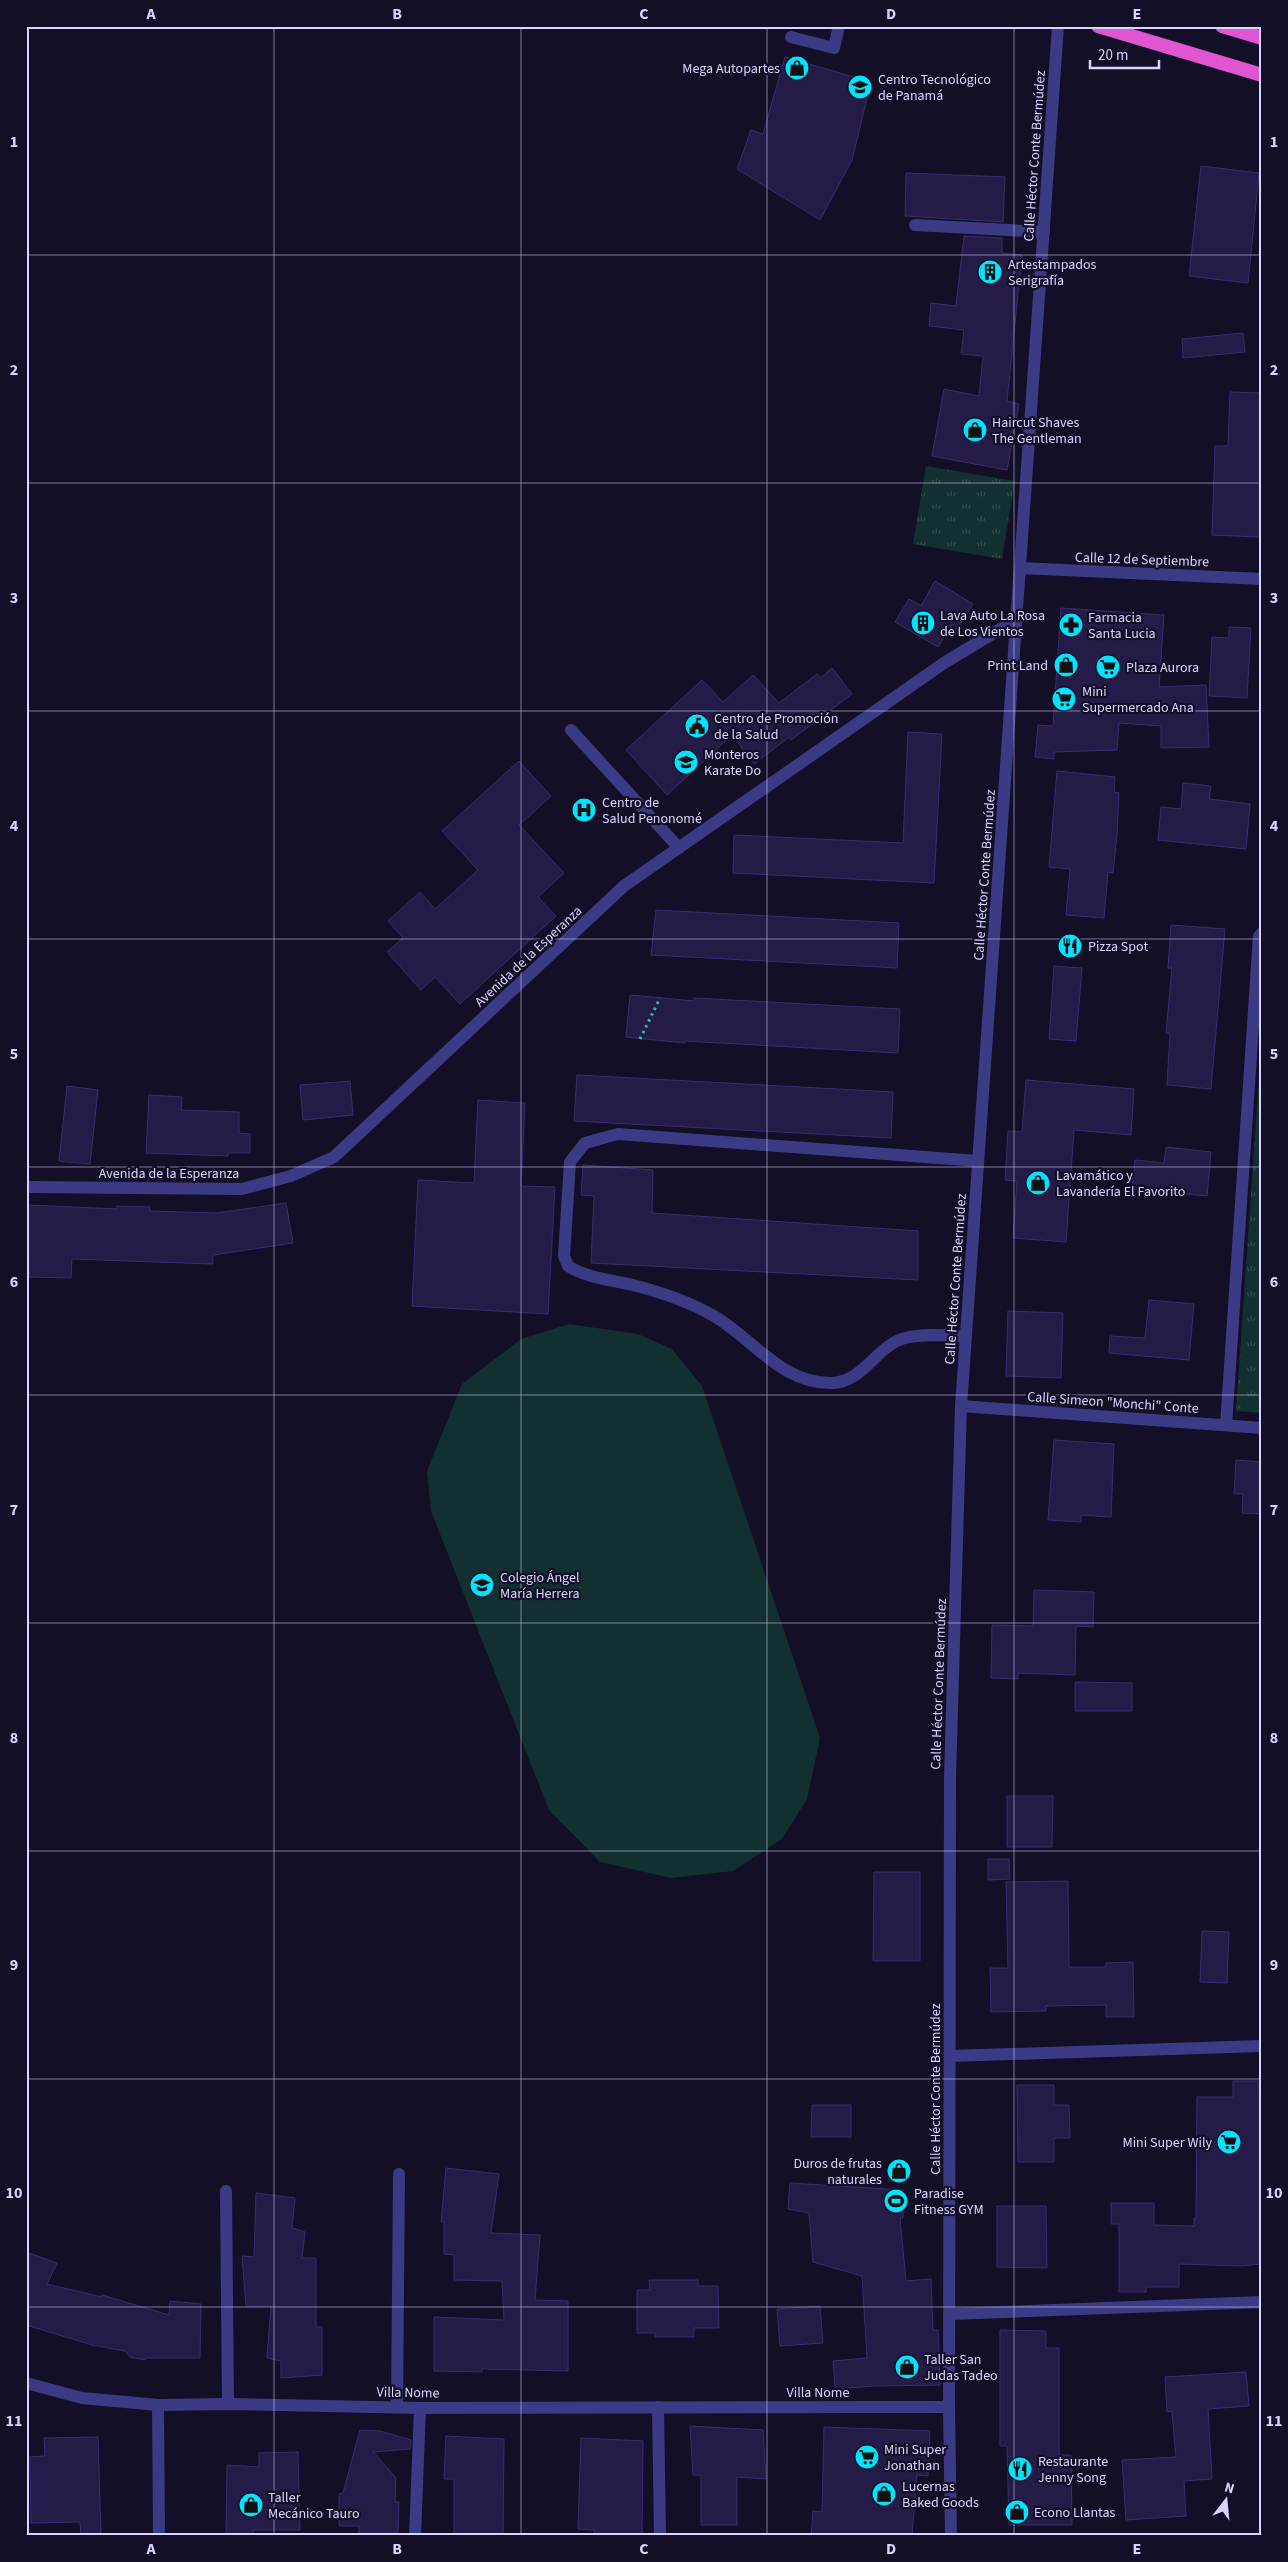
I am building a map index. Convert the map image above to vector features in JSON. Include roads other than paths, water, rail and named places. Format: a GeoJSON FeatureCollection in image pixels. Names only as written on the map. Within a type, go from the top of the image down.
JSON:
{"type":"FeatureCollection","features":[{"type":"Feature","properties":{"kind":"highway"},"geometry":{"type":"LineString","coordinates":[[1098,26],[1262,75]]}},
{"type":"Feature","properties":{"kind":"highway"},"geometry":{"type":"LineString","coordinates":[[1222,26],[1262,38]]}},
{"type":"Feature","properties":{"kind":"street"},"geometry":{"type":"LineString","coordinates":[[791,37],[834,48],[839,26]]}},
{"type":"Feature","properties":{"kind":"street","name":"Calle Héctor Conte Bermúdez"},"geometry":{"type":"LineString","coordinates":[[951,2536],[949,2407],[950,1777],[962,1406],[1058,26]]}},
{"type":"Feature","properties":{"kind":"street"},"geometry":{"type":"LineString","coordinates":[[914,225],[1044,232]]}},
{"type":"Feature","properties":{"kind":"street","name":"Calle 12 de Septiembre"},"geometry":{"type":"LineString","coordinates":[[1020,568],[1262,579]]}},
{"type":"Feature","properties":{"kind":"street","name":"Avenida de la Esperanza"},"geometry":{"type":"LineString","coordinates":[[26,1187],[242,1189],[291,1176],[334,1158],[624,886],[944,663],[1017,619]]}},
{"type":"Feature","properties":{"kind":"street"},"geometry":{"type":"LineString","coordinates":[[571,730],[679,848]]}},
{"type":"Feature","properties":{"kind":"street"},"geometry":{"type":"LineString","coordinates":[[1226,1425],[1259,936],[1262,933]]}},
{"type":"Feature","properties":{"kind":"street"},"geometry":{"type":"LineString","coordinates":[[966,1336],[905,1338],[892,1345],[861,1371],[847,1379],[833,1383],[813,1381],[794,1374],[760,1354],[713,1315],[668,1295],[576,1271],[568,1266],[564,1256],[570,1162],[585,1143],[618,1134],[978,1160]]}},
{"type":"Feature","properties":{"kind":"street","name":"Calle Simeon \"Monchi\" Conte"},"geometry":{"type":"LineString","coordinates":[[962,1406],[1262,1428]]}},
{"type":"Feature","properties":{"kind":"street"},"geometry":{"type":"LineString","coordinates":[[950,2056],[1262,2046]]}},
{"type":"Feature","properties":{"kind":"street"},"geometry":{"type":"LineString","coordinates":[[397,2407],[399,2174]]}},
{"type":"Feature","properties":{"kind":"street"},"geometry":{"type":"LineString","coordinates":[[226,2191],[228,2404]]}},
{"type":"Feature","properties":{"kind":"street"},"geometry":{"type":"LineString","coordinates":[[950,2314],[1262,2302]]}},
{"type":"Feature","properties":{"kind":"street","name":"Villa Nome"},"geometry":{"type":"LineString","coordinates":[[26,2383],[82,2398],[158,2405],[228,2404],[420,2408],[949,2407]]}},
{"type":"Feature","properties":{"kind":"street"},"geometry":{"type":"LineString","coordinates":[[158,2405],[159,2536]]}},
{"type":"Feature","properties":{"kind":"street"},"geometry":{"type":"LineString","coordinates":[[658,2407],[660,2536]]}},
{"type":"Feature","properties":{"kind":"street"},"geometry":{"type":"LineString","coordinates":[[415,2536],[420,2408]]}},
{"type":"Feature","properties":{"kind":"place","name":"Mega Autopartes"},"geometry":{"type":"Point","coordinates":[797,68]}},
{"type":"Feature","properties":{"kind":"place","name":"Centro Tecnológico de Panamá"},"geometry":{"type":"Point","coordinates":[860,87]}},
{"type":"Feature","properties":{"kind":"place","name":"Artestampados Serigrafía"},"geometry":{"type":"Point","coordinates":[990,272]}},
{"type":"Feature","properties":{"kind":"place","name":"Haircut Shaves The Gentleman"},"geometry":{"type":"Point","coordinates":[975,430]}},
{"type":"Feature","properties":{"kind":"place","name":"Lava Auto La Rosa de Los Vientos"},"geometry":{"type":"Point","coordinates":[923,623]}},
{"type":"Feature","properties":{"kind":"place","name":"Farmacia Santa Lucia"},"geometry":{"type":"Point","coordinates":[1071,625]}},
{"type":"Feature","properties":{"kind":"place","name":"Print Land"},"geometry":{"type":"Point","coordinates":[1066,665]}},
{"type":"Feature","properties":{"kind":"place","name":"Plaza Aurora"},"geometry":{"type":"Point","coordinates":[1108,667]}},
{"type":"Feature","properties":{"kind":"place","name":"Mini Supermercado Ana"},"geometry":{"type":"Point","coordinates":[1064,699]}},
{"type":"Feature","properties":{"kind":"place","name":"Centro de Promoción de la Salud"},"geometry":{"type":"Point","coordinates":[697,726]}},
{"type":"Feature","properties":{"kind":"place","name":"Monteros Karate Do"},"geometry":{"type":"Point","coordinates":[686,762]}},
{"type":"Feature","properties":{"kind":"place","name":"Centro de Salud Penonomé"},"geometry":{"type":"Point","coordinates":[584,810]}},
{"type":"Feature","properties":{"kind":"place","name":"Pizza Spot"},"geometry":{"type":"Point","coordinates":[1070,946]}},
{"type":"Feature","properties":{"kind":"place","name":"Lavamático y Lavandería El Favorito"},"geometry":{"type":"Point","coordinates":[1038,1183]}},
{"type":"Feature","properties":{"kind":"place","name":"Colegio Ángel María Herrera"},"geometry":{"type":"Point","coordinates":[482,1585]}},
{"type":"Feature","properties":{"kind":"place","name":"Mini Super Wily"},"geometry":{"type":"Point","coordinates":[1229,2142]}},
{"type":"Feature","properties":{"kind":"place","name":"Duros de frutas naturales"},"geometry":{"type":"Point","coordinates":[899,2171]}},
{"type":"Feature","properties":{"kind":"place","name":"Paradise Fitness GYM"},"geometry":{"type":"Point","coordinates":[896,2201]}},
{"type":"Feature","properties":{"kind":"place","name":"Taller San Judas Tadeo"},"geometry":{"type":"Point","coordinates":[907,2367]}},
{"type":"Feature","properties":{"kind":"place","name":"Mini Super Jonathan"},"geometry":{"type":"Point","coordinates":[867,2457]}},
{"type":"Feature","properties":{"kind":"place","name":"Restaurante Jenny Song"},"geometry":{"type":"Point","coordinates":[1020,2469]}},
{"type":"Feature","properties":{"kind":"place","name":"Lucernas Baked Goods"},"geometry":{"type":"Point","coordinates":[884,2494]}},
{"type":"Feature","properties":{"kind":"place","name":"Taller Mecánico Tauro"},"geometry":{"type":"Point","coordinates":[251,2505]}},
{"type":"Feature","properties":{"kind":"place","name":"Econo Llantas"},"geometry":{"type":"Point","coordinates":[1017,2512]}}]}
